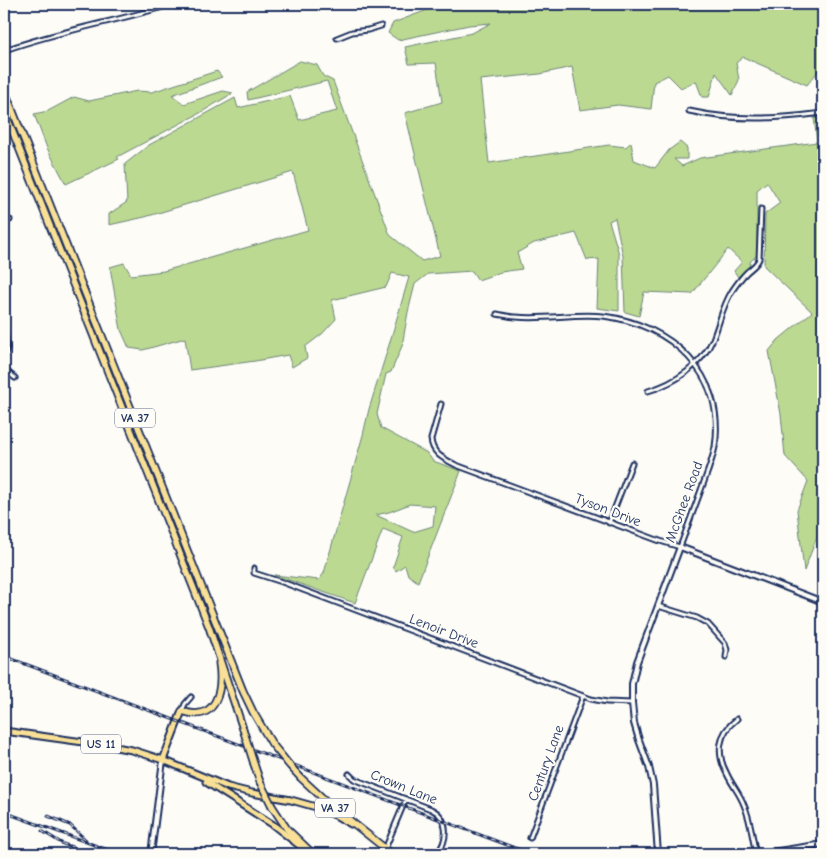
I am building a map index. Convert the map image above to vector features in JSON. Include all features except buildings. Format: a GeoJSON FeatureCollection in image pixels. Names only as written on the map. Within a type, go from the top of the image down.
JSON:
{"type":"FeatureCollection","features":[{"type":"Feature","properties":{"kind":"highway","name":"VA 37"},"geometry":{"type":"LineString","coordinates":[[4,89],[243,691],[272,744],[290,766],[328,803],[370,837]]}},
{"type":"Feature","properties":{"kind":"highway","name":"VA 37"},"geometry":{"type":"LineString","coordinates":[[4,110],[209,627],[260,782],[272,806],[287,829],[312,854]]}},
{"type":"Feature","properties":{"kind":"highway"},"geometry":{"type":"LineString","coordinates":[[182,711],[199,714],[210,709],[217,700],[220,681],[220,669],[217,658],[187,572]]}},
{"type":"Feature","properties":{"kind":"highway","name":"US 11"},"geometry":{"type":"LineString","coordinates":[[370,837],[392,854]]}},
{"type":"Feature","properties":{"kind":"main road"},"geometry":{"type":"LineString","coordinates":[[163,760],[182,711]]}},
{"type":"Feature","properties":{"kind":"main road","name":"US 11"},"geometry":{"type":"LineString","coordinates":[[4,731],[137,751],[237,790],[291,800],[316,807],[340,817],[370,837]]}},
{"type":"Feature","properties":{"kind":"main road","name":"US 11"},"geometry":{"type":"LineString","coordinates":[[193,774],[272,824],[312,854]]}},
{"type":"Feature","properties":{"kind":"street"},"geometry":{"type":"LineString","coordinates":[[4,39],[8,49],[173,4]]}},
{"type":"Feature","properties":{"kind":"street"},"geometry":{"type":"LineString","coordinates":[[337,38],[352,32],[381,26]]}},
{"type":"Feature","properties":{"kind":"street"},"geometry":{"type":"LineString","coordinates":[[689,111],[730,118],[759,119],[823,114]]}},
{"type":"Feature","properties":{"kind":"street"},"geometry":{"type":"LineString","coordinates":[[648,391],[673,381],[695,365],[710,346],[722,310],[732,290],[756,265],[759,259],[761,210]]}},
{"type":"Feature","properties":{"kind":"street"},"geometry":{"type":"LineString","coordinates":[[4,220],[10,220]]}},
{"type":"Feature","properties":{"kind":"street","name":"McGhee Road"},"geometry":{"type":"LineString","coordinates":[[497,314],[515,318],[593,315],[611,317],[649,328],[667,338],[683,351],[695,365],[706,384],[714,406],[716,437],[713,458],[634,669],[632,683],[632,703],[637,733],[654,785],[658,854]]}},
{"type":"Feature","properties":{"kind":"street"},"geometry":{"type":"LineString","coordinates":[[4,323],[7,348],[4,358]]}},
{"type":"Feature","properties":{"kind":"street"},"geometry":{"type":"LineString","coordinates":[[4,369],[15,378]]}},
{"type":"Feature","properties":{"kind":"street","name":"Tyson Drive"},"geometry":{"type":"LineString","coordinates":[[441,404],[431,439],[433,449],[439,456],[456,465],[609,523],[680,547],[823,602]]}},
{"type":"Feature","properties":{"kind":"street"},"geometry":{"type":"LineString","coordinates":[[609,523],[632,463]]}},
{"type":"Feature","properties":{"kind":"street","name":"Lenoir Drive"},"geometry":{"type":"LineString","coordinates":[[254,568],[254,573],[583,696],[607,702],[632,703]]}},
{"type":"Feature","properties":{"kind":"street"},"geometry":{"type":"LineString","coordinates":[[658,606],[697,618],[708,624],[726,646],[726,656]]}},
{"type":"Feature","properties":{"kind":"street","name":"Century Lane"},"geometry":{"type":"LineString","coordinates":[[530,838],[583,696]]}},
{"type":"Feature","properties":{"kind":"street"},"geometry":{"type":"LineString","coordinates":[[182,711],[191,697]]}},
{"type":"Feature","properties":{"kind":"street"},"geometry":{"type":"LineString","coordinates":[[737,719],[726,729],[722,736],[720,743],[721,757],[727,775],[746,809],[758,854],[823,844]]}},
{"type":"Feature","properties":{"kind":"street"},"geometry":{"type":"LineString","coordinates":[[151,854],[163,760]]}},
{"type":"Feature","properties":{"kind":"street","name":"Crown Lane"},"geometry":{"type":"LineString","coordinates":[[349,774],[354,779],[436,811],[442,817],[446,838],[437,854]]}},
{"type":"Feature","properties":{"kind":"street"},"geometry":{"type":"LineString","coordinates":[[385,849],[406,799]]}},
{"type":"Feature","properties":{"kind":"green space"},"geometry":{"type":"Polygon","coordinates":[[[443,4],[823,4],[823,65],[807,85],[743,57],[736,63],[739,80],[732,95],[716,73],[709,97],[702,97],[696,81],[681,88],[668,75],[654,82],[651,109],[618,105],[580,110],[572,67],[540,74],[480,80],[489,163],[609,145],[626,147],[631,142],[634,160],[655,168],[669,150],[680,142],[687,148],[687,159],[674,159],[682,166],[700,158],[817,142],[814,118],[817,118],[823,138],[823,521],[804,571],[797,510],[808,481],[785,456],[781,414],[769,351],[778,340],[812,312],[764,266],[765,214],[780,203],[767,182],[757,190],[757,255],[750,262],[750,267],[738,277],[734,271],[742,262],[728,249],[692,294],[644,292],[639,316],[625,312],[623,256],[615,218],[609,221],[619,254],[619,311],[597,308],[599,259],[587,260],[576,233],[534,243],[517,253],[522,269],[501,272],[478,280],[472,271],[428,274],[415,284],[402,346],[391,372],[386,374],[377,414],[381,428],[427,453],[433,461],[461,471],[418,582],[408,575],[405,565],[396,571],[393,567],[403,537],[383,529],[355,603],[274,575],[319,580],[324,573],[369,409],[409,277],[392,273],[386,287],[332,300],[336,319],[322,334],[305,347],[307,358],[292,367],[288,355],[190,370],[185,338],[143,350],[129,348],[121,330],[110,267],[124,263],[131,275],[164,271],[308,230],[293,172],[145,217],[109,225],[109,214],[127,202],[125,164],[149,145],[235,98],[238,108],[290,96],[299,120],[337,111],[327,81],[248,100],[247,92],[300,61],[317,65],[323,76],[333,81],[390,235],[422,261],[440,256],[405,113],[442,102],[436,63],[409,64],[405,47],[472,33],[491,23],[469,25],[398,40],[388,33],[393,23],[443,4]],[[410,504],[376,515],[413,532],[433,526],[435,506],[410,504]]]}},
{"type":"Feature","properties":{"kind":"green space"},"geometry":{"type":"Polygon","coordinates":[[[217,71],[222,77],[172,95],[184,104],[223,91],[233,93],[200,113],[117,157],[119,159],[66,184],[47,148],[34,114],[48,111],[74,97],[89,101],[137,91],[152,92],[217,71]]]}},
{"type":"Feature","properties":{"kind":"railway"},"geometry":{"type":"LineString","coordinates":[[4,656],[531,854]]}},
{"type":"Feature","properties":{"kind":"railway"},"geometry":{"type":"LineString","coordinates":[[4,812],[119,854]]}},
{"type":"Feature","properties":{"kind":"railway"},"geometry":{"type":"LineString","coordinates":[[48,816],[70,825],[86,840]]}},
{"type":"Feature","properties":{"kind":"railway"},"geometry":{"type":"LineString","coordinates":[[42,831],[63,844],[75,848]]}}]}
